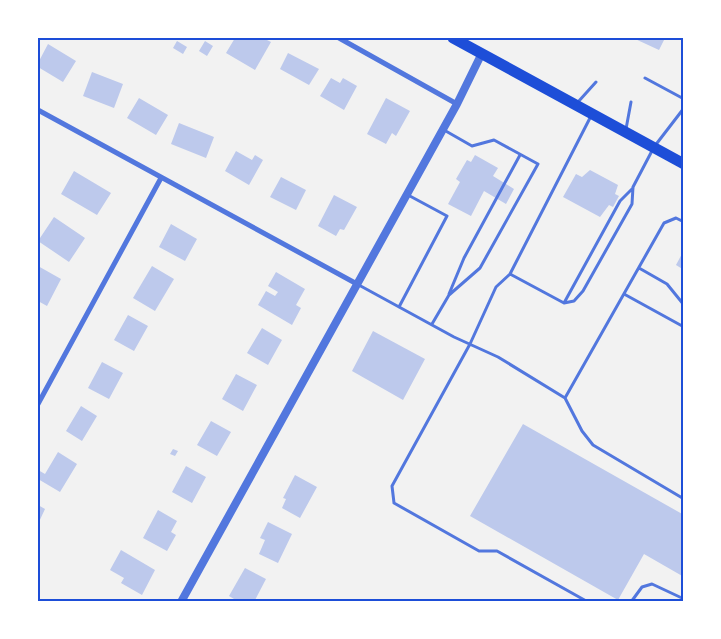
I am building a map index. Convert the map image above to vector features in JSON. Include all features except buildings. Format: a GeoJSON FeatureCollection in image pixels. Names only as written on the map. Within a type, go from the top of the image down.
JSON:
{"type":"FeatureCollection","features":[{"type":"Feature","properties":{"kind":"highway"},"geometry":{"type":"LineString","coordinates":[[453,38],[684,164]]}},
{"type":"Feature","properties":{"kind":"street"},"geometry":{"type":"LineString","coordinates":[[339,38],[457,104]]}},
{"type":"Feature","properties":{"kind":"street"},"geometry":{"type":"LineString","coordinates":[[181,602],[457,104],[482,54]]}},
{"type":"Feature","properties":{"kind":"street"},"geometry":{"type":"LineString","coordinates":[[38,110],[357,284]]}},
{"type":"Feature","properties":{"kind":"street"},"geometry":{"type":"LineString","coordinates":[[38,404],[160,178]]}},
{"type":"Feature","properties":{"kind":"lane"},"geometry":{"type":"LineString","coordinates":[[645,78],[684,99]]}},
{"type":"Feature","properties":{"kind":"lane"},"geometry":{"type":"LineString","coordinates":[[576,104],[596,82]]}},
{"type":"Feature","properties":{"kind":"lane"},"geometry":{"type":"LineString","coordinates":[[626,132],[631,102]]}},
{"type":"Feature","properties":{"kind":"lane"},"geometry":{"type":"LineString","coordinates":[[564,302],[620,201],[634,187],[654,147],[684,108]]}},
{"type":"Feature","properties":{"kind":"lane"},"geometry":{"type":"LineString","coordinates":[[588,602],[497,551],[478,551],[394,503],[392,486],[470,344],[496,287],[510,274],[592,114]]}},
{"type":"Feature","properties":{"kind":"lane"},"geometry":{"type":"LineString","coordinates":[[442,129],[472,146],[494,140],[538,164],[480,268],[448,295]]}},
{"type":"Feature","properties":{"kind":"lane"},"geometry":{"type":"LineString","coordinates":[[432,324],[448,295],[464,258],[520,155]]}},
{"type":"Feature","properties":{"kind":"lane"},"geometry":{"type":"LineString","coordinates":[[510,274],[564,302],[574,301],[583,291],[632,204],[634,187]]}},
{"type":"Feature","properties":{"kind":"lane"},"geometry":{"type":"LineString","coordinates":[[399,307],[447,216],[406,194]]}},
{"type":"Feature","properties":{"kind":"lane"},"geometry":{"type":"LineString","coordinates":[[565,398],[664,223],[676,218],[684,222]]}},
{"type":"Feature","properties":{"kind":"lane"},"geometry":{"type":"LineString","coordinates":[[639,268],[667,284],[684,305]]}},
{"type":"Feature","properties":{"kind":"lane"},"geometry":{"type":"LineString","coordinates":[[357,284],[498,357],[565,398],[582,431],[593,444],[684,498]]}},
{"type":"Feature","properties":{"kind":"lane"},"geometry":{"type":"LineString","coordinates":[[624,294],[684,327]]}},
{"type":"Feature","properties":{"kind":"lane"},"geometry":{"type":"LineString","coordinates":[[631,602],[642,587],[652,584],[661,586],[684,599]]}}]}
